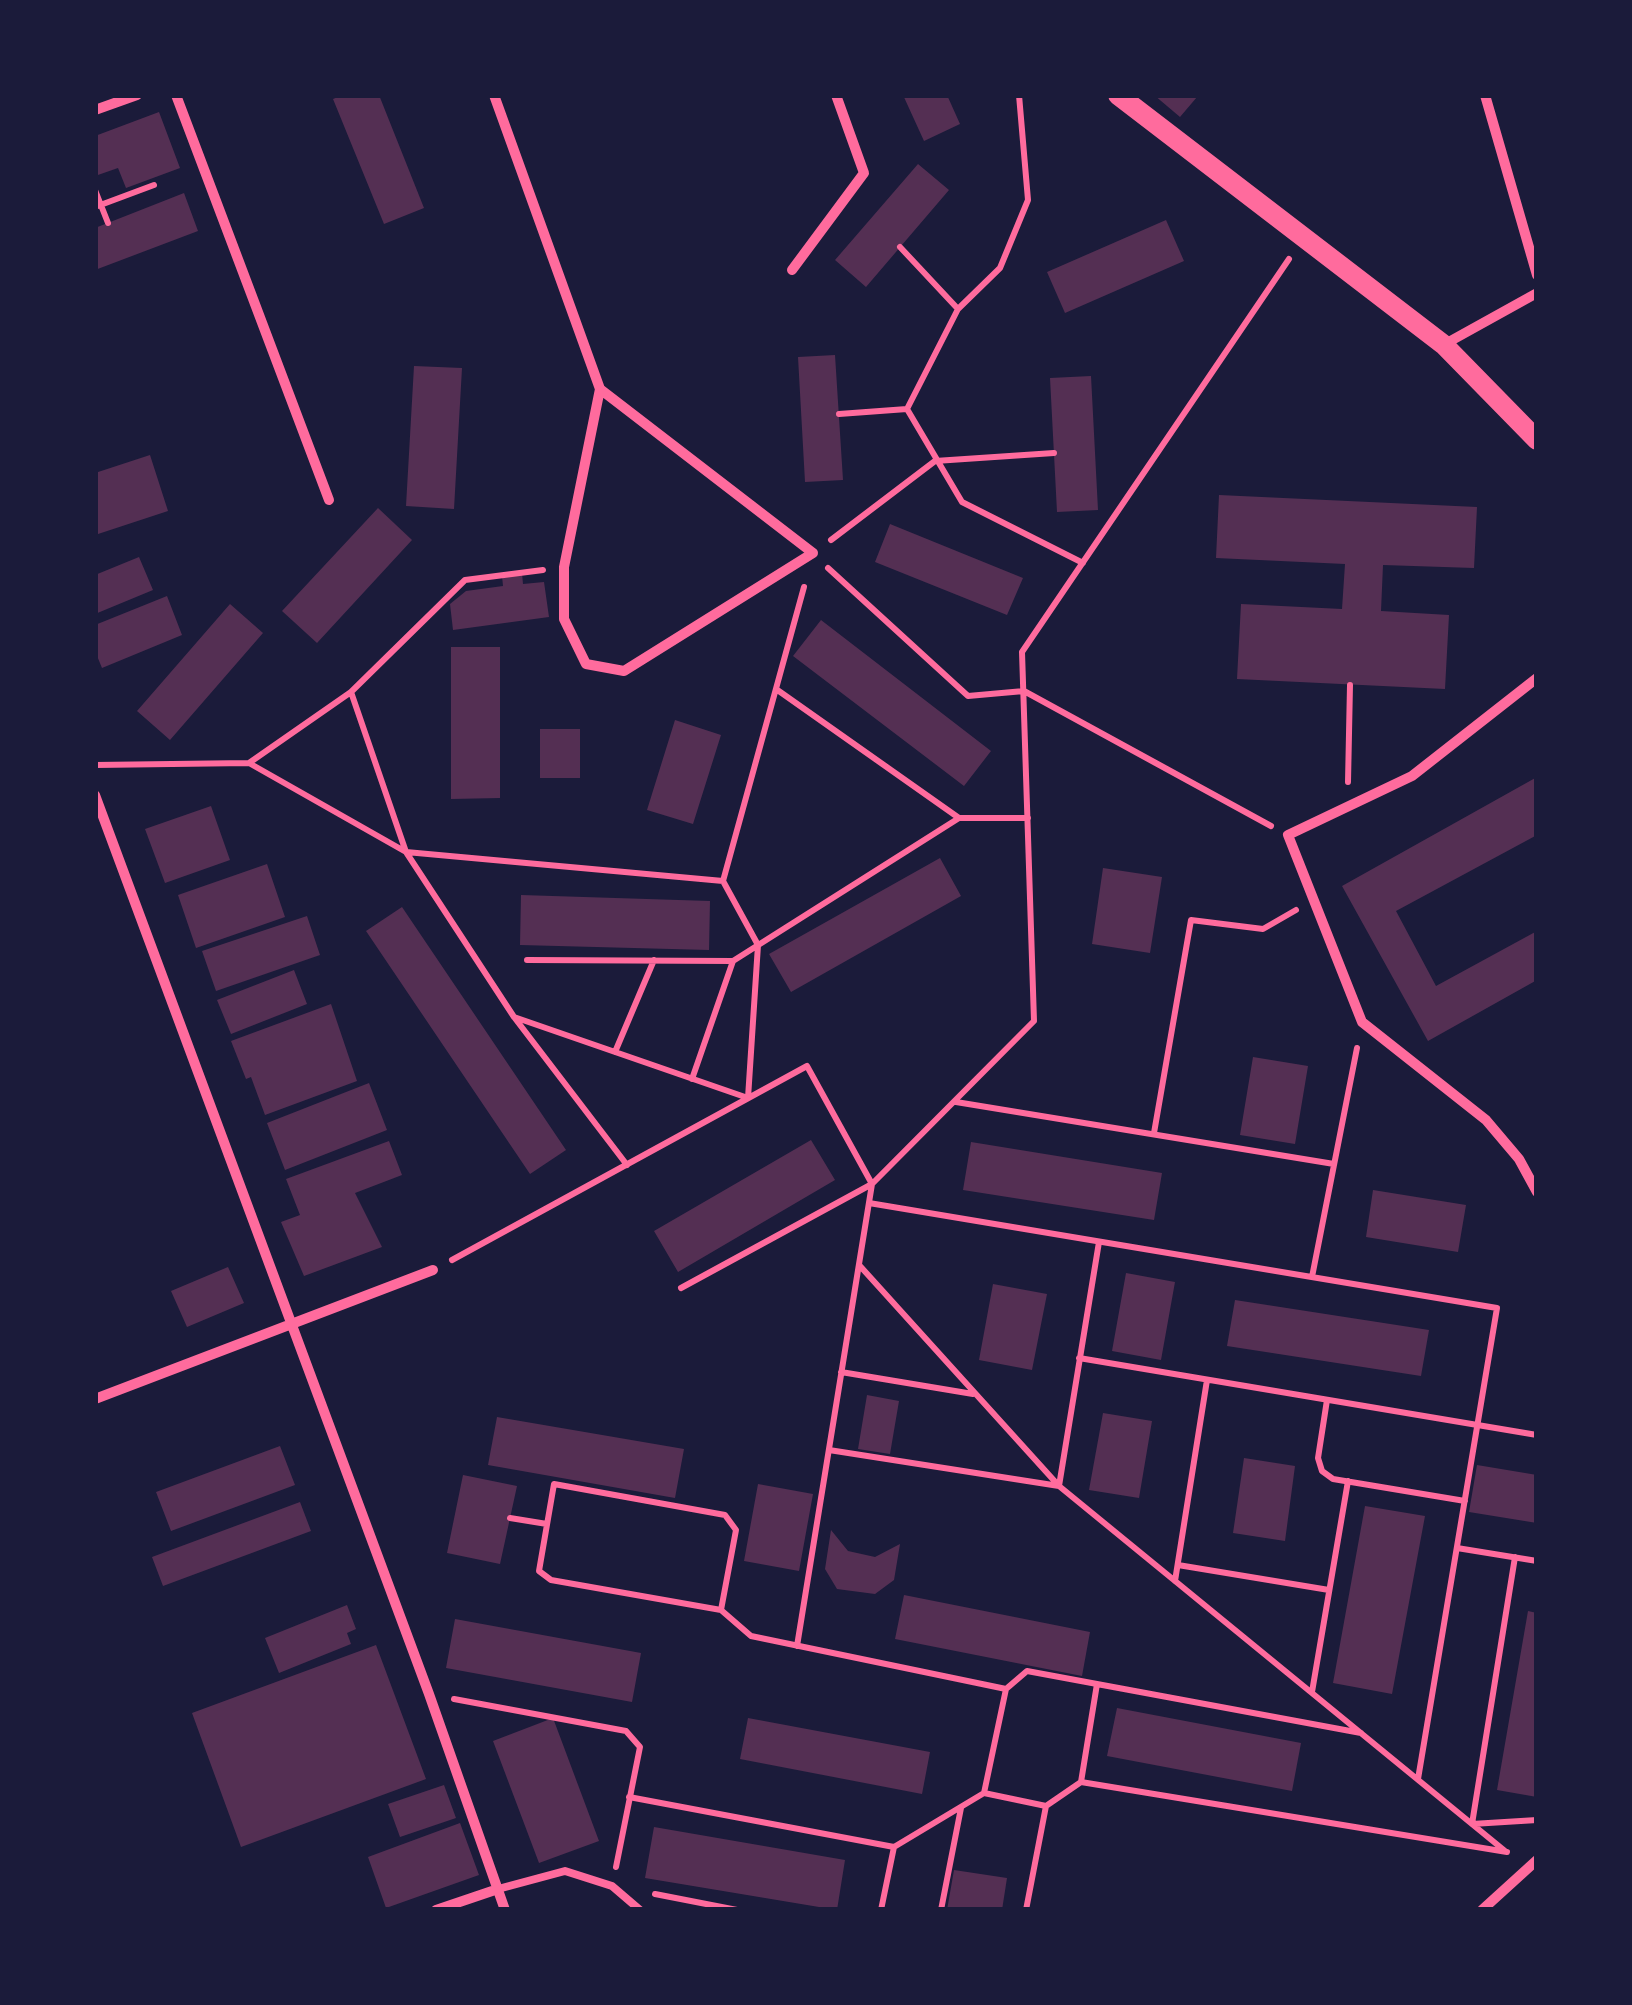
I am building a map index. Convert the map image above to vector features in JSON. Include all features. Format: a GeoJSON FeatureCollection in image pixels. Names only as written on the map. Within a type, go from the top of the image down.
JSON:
{"type":"FeatureCollection","features":[{"type":"Feature","properties":{"kind":"main road"},"geometry":{"type":"LineString","coordinates":[[1118,95],[1444,344],[1537,440]]}},
{"type":"Feature","properties":{"kind":"street"},"geometry":{"type":"LineString","coordinates":[[95,110],[137,95]]}},
{"type":"Feature","properties":{"kind":"street"},"geometry":{"type":"LineString","coordinates":[[176,95],[329,500]]}},
{"type":"Feature","properties":{"kind":"street"},"geometry":{"type":"LineString","coordinates":[[494,95],[600,388],[564,567],[564,619],[586,664],[624,671],[813,553],[600,388]]}},
{"type":"Feature","properties":{"kind":"street"},"geometry":{"type":"LineString","coordinates":[[792,270],[864,173],[836,95]]}},
{"type":"Feature","properties":{"kind":"street"},"geometry":{"type":"LineString","coordinates":[[1485,95],[1537,275]]}},
{"type":"Feature","properties":{"kind":"street"},"geometry":{"type":"LineString","coordinates":[[1444,344],[1537,293]]}},
{"type":"Feature","properties":{"kind":"street"},"geometry":{"type":"LineString","coordinates":[[1537,678],[1412,776],[1288,835],[1362,1022],[1486,1120],[1519,1159],[1537,1192]]}},
{"type":"Feature","properties":{"kind":"street"},"geometry":{"type":"LineString","coordinates":[[95,795],[429,1694],[505,1910]]}},
{"type":"Feature","properties":{"kind":"street"},"geometry":{"type":"LineString","coordinates":[[95,1398],[433,1270]]}},
{"type":"Feature","properties":{"kind":"street"},"geometry":{"type":"LineString","coordinates":[[1482,1910],[1537,1860]]}},
{"type":"Feature","properties":{"kind":"street"},"geometry":{"type":"LineString","coordinates":[[1527,1868],[1537,1880]]}},
{"type":"Feature","properties":{"kind":"street"},"geometry":{"type":"LineString","coordinates":[[436,1910],[498,1889]]}},
{"type":"Feature","properties":{"kind":"lane"},"geometry":{"type":"LineString","coordinates":[[498,1889],[565,1871],[612,1886],[640,1910]]}},
{"type":"Feature","properties":{"kind":"path"},"geometry":{"type":"LineString","coordinates":[[907,409],[958,309],[1000,268],[1028,200],[1019,95]]}},
{"type":"Feature","properties":{"kind":"path"},"geometry":{"type":"LineString","coordinates":[[98,206],[154,185]]}},
{"type":"Feature","properties":{"kind":"path"},"geometry":{"type":"LineString","coordinates":[[95,190],[98,206],[108,223]]}},
{"type":"Feature","properties":{"kind":"path"},"geometry":{"type":"LineString","coordinates":[[681,1288],[872,1184],[1034,1020],[1022,652],[1304,237]]}},
{"type":"Feature","properties":{"kind":"path"},"geometry":{"type":"LineString","coordinates":[[900,247],[958,309]]}},
{"type":"Feature","properties":{"kind":"path"},"geometry":{"type":"LineString","coordinates":[[839,414],[907,409]]}},
{"type":"Feature","properties":{"kind":"path"},"geometry":{"type":"LineString","coordinates":[[907,409],[962,502],[1082,563]]}},
{"type":"Feature","properties":{"kind":"path"},"geometry":{"type":"LineString","coordinates":[[748,1098],[758,944],[723,881],[813,553],[935,461],[1054,453]]}},
{"type":"Feature","properties":{"kind":"path"},"geometry":{"type":"LineString","coordinates":[[813,553],[968,696],[1024,691],[1288,835]]}},
{"type":"Feature","properties":{"kind":"path"},"geometry":{"type":"LineString","coordinates":[[249,763],[351,692],[465,580],[564,567]]}},
{"type":"Feature","properties":{"kind":"path"},"geometry":{"type":"LineString","coordinates":[[1347,808],[1350,685]]}},
{"type":"Feature","properties":{"kind":"path"},"geometry":{"type":"LineString","coordinates":[[776,689],[959,818]]}},
{"type":"Feature","properties":{"kind":"path"},"geometry":{"type":"LineString","coordinates":[[351,692],[406,852],[514,1017],[627,1165]]}},
{"type":"Feature","properties":{"kind":"path"},"geometry":{"type":"LineString","coordinates":[[95,765],[249,763],[406,852],[723,881]]}},
{"type":"Feature","properties":{"kind":"path"},"geometry":{"type":"LineString","coordinates":[[527,960],[733,961],[959,818],[1028,818]]}},
{"type":"Feature","properties":{"kind":"path"},"geometry":{"type":"LineString","coordinates":[[1154,1133],[1192,920],[1263,929],[1315,900]]}},
{"type":"Feature","properties":{"kind":"path"},"geometry":{"type":"LineString","coordinates":[[616,1052],[654,960]]}},
{"type":"Feature","properties":{"kind":"path"},"geometry":{"type":"LineString","coordinates":[[692,1079],[733,961]]}},
{"type":"Feature","properties":{"kind":"path"},"geometry":{"type":"LineString","coordinates":[[514,1017],[748,1098]]}},
{"type":"Feature","properties":{"kind":"path"},"geometry":{"type":"LineString","coordinates":[[1312,1277],[1362,1022]]}},
{"type":"Feature","properties":{"kind":"path"},"geometry":{"type":"LineString","coordinates":[[433,1270],[807,1066],[872,1184],[796,1646]]}},
{"type":"Feature","properties":{"kind":"path"},"geometry":{"type":"LineString","coordinates":[[955,1102],[1334,1164]]}},
{"type":"Feature","properties":{"kind":"path"},"geometry":{"type":"LineString","coordinates":[[869,1203],[1497,1308],[1418,1779]]}},
{"type":"Feature","properties":{"kind":"path"},"geometry":{"type":"LineString","coordinates":[[1059,1486],[1099,1242]]}},
{"type":"Feature","properties":{"kind":"path"},"geometry":{"type":"LineString","coordinates":[[859,1266],[1059,1486],[1527,1868]]}},
{"type":"Feature","properties":{"kind":"path"},"geometry":{"type":"LineString","coordinates":[[1079,1358],[1537,1435]]}},
{"type":"Feature","properties":{"kind":"path"},"geometry":{"type":"LineString","coordinates":[[842,1372],[976,1394]]}},
{"type":"Feature","properties":{"kind":"path"},"geometry":{"type":"LineString","coordinates":[[1175,1581],[1207,1380]]}},
{"type":"Feature","properties":{"kind":"path"},"geometry":{"type":"LineString","coordinates":[[1327,1400],[1318,1458],[1322,1470],[1333,1479],[1464,1501]]}},
{"type":"Feature","properties":{"kind":"path"},"geometry":{"type":"LineString","coordinates":[[828,1450],[1059,1486]]}},
{"type":"Feature","properties":{"kind":"path"},"geometry":{"type":"LineString","coordinates":[[1312,1693],[1348,1482]]}},
{"type":"Feature","properties":{"kind":"path"},"geometry":{"type":"LineString","coordinates":[[722,1610],[736,1530],[725,1514],[554,1484],[538,1571],[552,1580],[722,1610],[751,1636],[1006,1689]]}},
{"type":"Feature","properties":{"kind":"path"},"geometry":{"type":"LineString","coordinates":[[510,1518],[547,1524]]}},
{"type":"Feature","properties":{"kind":"path"},"geometry":{"type":"LineString","coordinates":[[1457,1548],[1537,1561]]}},
{"type":"Feature","properties":{"kind":"path"},"geometry":{"type":"LineString","coordinates":[[1472,1824],[1515,1558]]}},
{"type":"Feature","properties":{"kind":"path"},"geometry":{"type":"LineString","coordinates":[[1178,1565],[1330,1590]]}},
{"type":"Feature","properties":{"kind":"path"},"geometry":{"type":"LineString","coordinates":[[984,1792],[1006,1689],[1027,1672],[1361,1733]]}},
{"type":"Feature","properties":{"kind":"path"},"geometry":{"type":"LineString","coordinates":[[1081,1782],[1097,1684]]}},
{"type":"Feature","properties":{"kind":"path"},"geometry":{"type":"LineString","coordinates":[[429,1694],[626,1731],[640,1748],[612,1886],[737,1910]]}},
{"type":"Feature","properties":{"kind":"path"},"geometry":{"type":"LineString","coordinates":[[1026,1910],[1046,1806],[1081,1782],[1506,1852]]}},
{"type":"Feature","properties":{"kind":"path"},"geometry":{"type":"LineString","coordinates":[[630,1798],[894,1847],[984,1792],[1046,1806]]}},
{"type":"Feature","properties":{"kind":"path"},"geometry":{"type":"LineString","coordinates":[[940,1910],[961,1806]]}},
{"type":"Feature","properties":{"kind":"path"},"geometry":{"type":"LineString","coordinates":[[1472,1824],[1537,1820]]}},
{"type":"Feature","properties":{"kind":"path"},"geometry":{"type":"LineString","coordinates":[[882,1910],[894,1847]]}},
{"type":"Feature","properties":{"kind":"building"},"geometry":{"type":"Polygon","coordinates":[[[343,95],[379,95],[424,208],[384,224],[333,99],[343,95]]]}},
{"type":"Feature","properties":{"kind":"building"},"geometry":{"type":"Polygon","coordinates":[[[903,95],[947,95],[960,124],[924,141],[903,95]]]}},
{"type":"Feature","properties":{"kind":"building"},"geometry":{"type":"Polygon","coordinates":[[[1154,95],[1194,95],[1197,97],[1180,117],[1154,95]]]}},
{"type":"Feature","properties":{"kind":"building"},"geometry":{"type":"Polygon","coordinates":[[[159,112],[180,168],[126,188],[118,168],[95,176],[95,136],[159,112]]]}},
{"type":"Feature","properties":{"kind":"building"},"geometry":{"type":"Polygon","coordinates":[[[918,164],[949,190],[866,287],[835,260],[918,164]]]}},
{"type":"Feature","properties":{"kind":"building"},"geometry":{"type":"Polygon","coordinates":[[[184,193],[198,231],[95,270],[95,228],[184,193]]]}},
{"type":"Feature","properties":{"kind":"building"},"geometry":{"type":"Polygon","coordinates":[[[1166,220],[1184,261],[1065,313],[1047,272],[1166,220]]]}},
{"type":"Feature","properties":{"kind":"building"},"geometry":{"type":"Polygon","coordinates":[[[835,355],[843,480],[805,482],[798,357],[835,355]]]}},
{"type":"Feature","properties":{"kind":"building"},"geometry":{"type":"Polygon","coordinates":[[[414,366],[462,368],[454,509],[406,506],[414,366]]]}},
{"type":"Feature","properties":{"kind":"building"},"geometry":{"type":"Polygon","coordinates":[[[1091,376],[1098,510],[1057,512],[1050,378],[1091,376]]]}},
{"type":"Feature","properties":{"kind":"building"},"geometry":{"type":"Polygon","coordinates":[[[150,455],[168,511],[95,535],[95,473],[150,455]]]}},
{"type":"Feature","properties":{"kind":"building"},"geometry":{"type":"Polygon","coordinates":[[[1219,495],[1477,507],[1474,568],[1383,565],[1381,611],[1449,615],[1445,689],[1237,679],[1241,604],[1342,609],[1345,564],[1216,558],[1219,495]]]}},
{"type":"Feature","properties":{"kind":"building"},"geometry":{"type":"Polygon","coordinates":[[[378,508],[412,540],[317,643],[282,611],[378,508]]]}},
{"type":"Feature","properties":{"kind":"building"},"geometry":{"type":"Polygon","coordinates":[[[890,524],[1023,578],[1007,615],[875,562],[890,524]]]}},
{"type":"Feature","properties":{"kind":"building"},"geometry":{"type":"Polygon","coordinates":[[[139,557],[153,590],[95,614],[95,575],[139,557]]]}},
{"type":"Feature","properties":{"kind":"building"},"geometry":{"type":"Polygon","coordinates":[[[522,573],[523,584],[544,582],[549,617],[453,630],[450,604],[466,591],[503,586],[502,576],[522,573]]]}},
{"type":"Feature","properties":{"kind":"building"},"geometry":{"type":"Polygon","coordinates":[[[167,596],[182,635],[102,668],[95,651],[95,625],[167,596]]]}},
{"type":"Feature","properties":{"kind":"building"},"geometry":{"type":"Polygon","coordinates":[[[230,604],[263,633],[170,740],[137,711],[230,604]]]}},
{"type":"Feature","properties":{"kind":"building"},"geometry":{"type":"Polygon","coordinates":[[[821,620],[991,751],[964,786],[793,656],[821,620]]]}},
{"type":"Feature","properties":{"kind":"building"},"geometry":{"type":"Polygon","coordinates":[[[451,647],[500,647],[500,798],[451,799],[451,647]]]}},
{"type":"Feature","properties":{"kind":"building"},"geometry":{"type":"Polygon","coordinates":[[[675,720],[721,735],[693,824],[647,810],[675,720]]]}},
{"type":"Feature","properties":{"kind":"building"},"geometry":{"type":"Polygon","coordinates":[[[540,729],[580,729],[580,778],[540,778],[540,729]]]}},
{"type":"Feature","properties":{"kind":"building"},"geometry":{"type":"Polygon","coordinates":[[[1537,777],[1537,835],[1396,911],[1436,986],[1537,931],[1537,980],[1428,1041],[1342,886],[1537,777]]]}},
{"type":"Feature","properties":{"kind":"building"},"geometry":{"type":"Polygon","coordinates":[[[211,806],[230,860],[165,883],[145,829],[211,806]]]}},
{"type":"Feature","properties":{"kind":"building"},"geometry":{"type":"Polygon","coordinates":[[[940,858],[961,896],[791,992],[769,954],[940,858]]]}},
{"type":"Feature","properties":{"kind":"building"},"geometry":{"type":"Polygon","coordinates":[[[267,864],[285,917],[196,948],[178,895],[267,864]]]}},
{"type":"Feature","properties":{"kind":"building"},"geometry":{"type":"Polygon","coordinates":[[[1103,868],[1162,877],[1150,953],[1092,944],[1103,868]]]}},
{"type":"Feature","properties":{"kind":"building"},"geometry":{"type":"Polygon","coordinates":[[[521,895],[710,901],[709,950],[520,945],[521,895]]]}},
{"type":"Feature","properties":{"kind":"building"},"geometry":{"type":"Polygon","coordinates":[[[402,907],[566,1150],[530,1174],[366,931],[402,907]]]}},
{"type":"Feature","properties":{"kind":"building"},"geometry":{"type":"Polygon","coordinates":[[[307,916],[320,955],[216,991],[202,951],[307,916]]]}},
{"type":"Feature","properties":{"kind":"building"},"geometry":{"type":"Polygon","coordinates":[[[294,970],[307,1004],[231,1034],[217,1000],[294,970]]]}},
{"type":"Feature","properties":{"kind":"building"},"geometry":{"type":"Polygon","coordinates":[[[331,1004],[357,1081],[265,1115],[251,1077],[246,1079],[231,1041],[331,1004]]]}},
{"type":"Feature","properties":{"kind":"building"},"geometry":{"type":"Polygon","coordinates":[[[1253,1057],[1308,1066],[1295,1144],[1240,1135],[1253,1057]]]}},
{"type":"Feature","properties":{"kind":"building"},"geometry":{"type":"Polygon","coordinates":[[[369,1083],[387,1130],[285,1170],[267,1123],[369,1083]]]}},
{"type":"Feature","properties":{"kind":"building"},"geometry":{"type":"Polygon","coordinates":[[[811,1140],[835,1180],[678,1272],[654,1231],[811,1140]]]}},
{"type":"Feature","properties":{"kind":"building"},"geometry":{"type":"Polygon","coordinates":[[[389,1141],[402,1175],[355,1193],[382,1247],[304,1276],[281,1222],[300,1215],[286,1179],[389,1141]]]}},
{"type":"Feature","properties":{"kind":"building"},"geometry":{"type":"Polygon","coordinates":[[[971,1142],[1162,1173],[1154,1220],[963,1190],[971,1142]]]}},
{"type":"Feature","properties":{"kind":"building"},"geometry":{"type":"Polygon","coordinates":[[[1373,1190],[1466,1205],[1458,1252],[1366,1237],[1373,1190]]]}},
{"type":"Feature","properties":{"kind":"building"},"geometry":{"type":"Polygon","coordinates":[[[228,1267],[244,1303],[187,1327],[171,1291],[228,1267]]]}},
{"type":"Feature","properties":{"kind":"building"},"geometry":{"type":"Polygon","coordinates":[[[1126,1273],[1175,1282],[1161,1360],[1112,1351],[1126,1273]]]}},
{"type":"Feature","properties":{"kind":"building"},"geometry":{"type":"Polygon","coordinates":[[[993,1284],[1047,1294],[1032,1370],[979,1360],[993,1284]]]}},
{"type":"Feature","properties":{"kind":"building"},"geometry":{"type":"Polygon","coordinates":[[[1235,1300],[1429,1330],[1421,1376],[1227,1346],[1235,1300]]]}},
{"type":"Feature","properties":{"kind":"building"},"geometry":{"type":"Polygon","coordinates":[[[867,1395],[899,1401],[890,1454],[858,1449],[867,1395]]]}},
{"type":"Feature","properties":{"kind":"building"},"geometry":{"type":"Polygon","coordinates":[[[1103,1413],[1152,1421],[1139,1498],[1089,1490],[1103,1413]]]}},
{"type":"Feature","properties":{"kind":"building"},"geometry":{"type":"Polygon","coordinates":[[[497,1417],[684,1449],[675,1498],[488,1465],[497,1417]]]}},
{"type":"Feature","properties":{"kind":"building"},"geometry":{"type":"Polygon","coordinates":[[[280,1446],[295,1485],[171,1531],[156,1492],[280,1446]]]}},
{"type":"Feature","properties":{"kind":"building"},"geometry":{"type":"Polygon","coordinates":[[[1244,1458],[1295,1466],[1285,1541],[1233,1533],[1244,1458]]]}},
{"type":"Feature","properties":{"kind":"building"},"geometry":{"type":"Polygon","coordinates":[[[1477,1465],[1537,1475],[1537,1523],[1469,1512],[1477,1465]]]}},
{"type":"Feature","properties":{"kind":"building"},"geometry":{"type":"Polygon","coordinates":[[[463,1475],[517,1486],[500,1564],[447,1553],[463,1475]]]}},
{"type":"Feature","properties":{"kind":"building"},"geometry":{"type":"Polygon","coordinates":[[[758,1484],[813,1494],[799,1571],[744,1561],[758,1484]]]}},
{"type":"Feature","properties":{"kind":"building"},"geometry":{"type":"Polygon","coordinates":[[[300,1502],[311,1531],[163,1586],[152,1557],[300,1502]]]}},
{"type":"Feature","properties":{"kind":"building"},"geometry":{"type":"Polygon","coordinates":[[[1365,1506],[1425,1516],[1392,1694],[1333,1683],[1365,1506]]]}},
{"type":"Feature","properties":{"kind":"building"},"geometry":{"type":"Polygon","coordinates":[[[831,1530],[848,1551],[875,1557],[900,1544],[894,1580],[875,1594],[837,1589],[825,1569],[831,1530]]]}},
{"type":"Feature","properties":{"kind":"building"},"geometry":{"type":"Polygon","coordinates":[[[904,1595],[1090,1632],[1082,1676],[895,1639],[904,1595]]]}},
{"type":"Feature","properties":{"kind":"building"},"geometry":{"type":"Polygon","coordinates":[[[347,1605],[356,1629],[347,1633],[351,1644],[279,1673],[265,1638],[347,1605]]]}},
{"type":"Feature","properties":{"kind":"building"},"geometry":{"type":"Polygon","coordinates":[[[1528,1611],[1537,1613],[1537,1797],[1497,1790],[1528,1611]]]}},
{"type":"Feature","properties":{"kind":"building"},"geometry":{"type":"Polygon","coordinates":[[[455,1619],[641,1653],[632,1702],[446,1668],[455,1619]]]}},
{"type":"Feature","properties":{"kind":"building"},"geometry":{"type":"Polygon","coordinates":[[[376,1645],[426,1779],[241,1847],[192,1713],[376,1645]]]}},
{"type":"Feature","properties":{"kind":"building"},"geometry":{"type":"Polygon","coordinates":[[[1117,1708],[1301,1743],[1292,1791],[1107,1756],[1117,1708]]]}},
{"type":"Feature","properties":{"kind":"building"},"geometry":{"type":"Polygon","coordinates":[[[553,1718],[599,1841],[539,1863],[493,1741],[553,1718]]]}},
{"type":"Feature","properties":{"kind":"building"},"geometry":{"type":"Polygon","coordinates":[[[748,1718],[930,1752],[922,1794],[740,1759],[748,1718]]]}},
{"type":"Feature","properties":{"kind":"building"},"geometry":{"type":"Polygon","coordinates":[[[444,1785],[456,1818],[400,1837],[388,1804],[444,1785]]]}},
{"type":"Feature","properties":{"kind":"building"},"geometry":{"type":"Polygon","coordinates":[[[460,1823],[479,1875],[386,1908],[368,1857],[460,1823]]]}},
{"type":"Feature","properties":{"kind":"building"},"geometry":{"type":"Polygon","coordinates":[[[654,1827],[845,1860],[837,1910],[645,1878],[654,1827]]]}},
{"type":"Feature","properties":{"kind":"building"},"geometry":{"type":"Polygon","coordinates":[[[954,1870],[1007,1878],[1002,1910],[947,1910],[954,1870]]]}}]}
